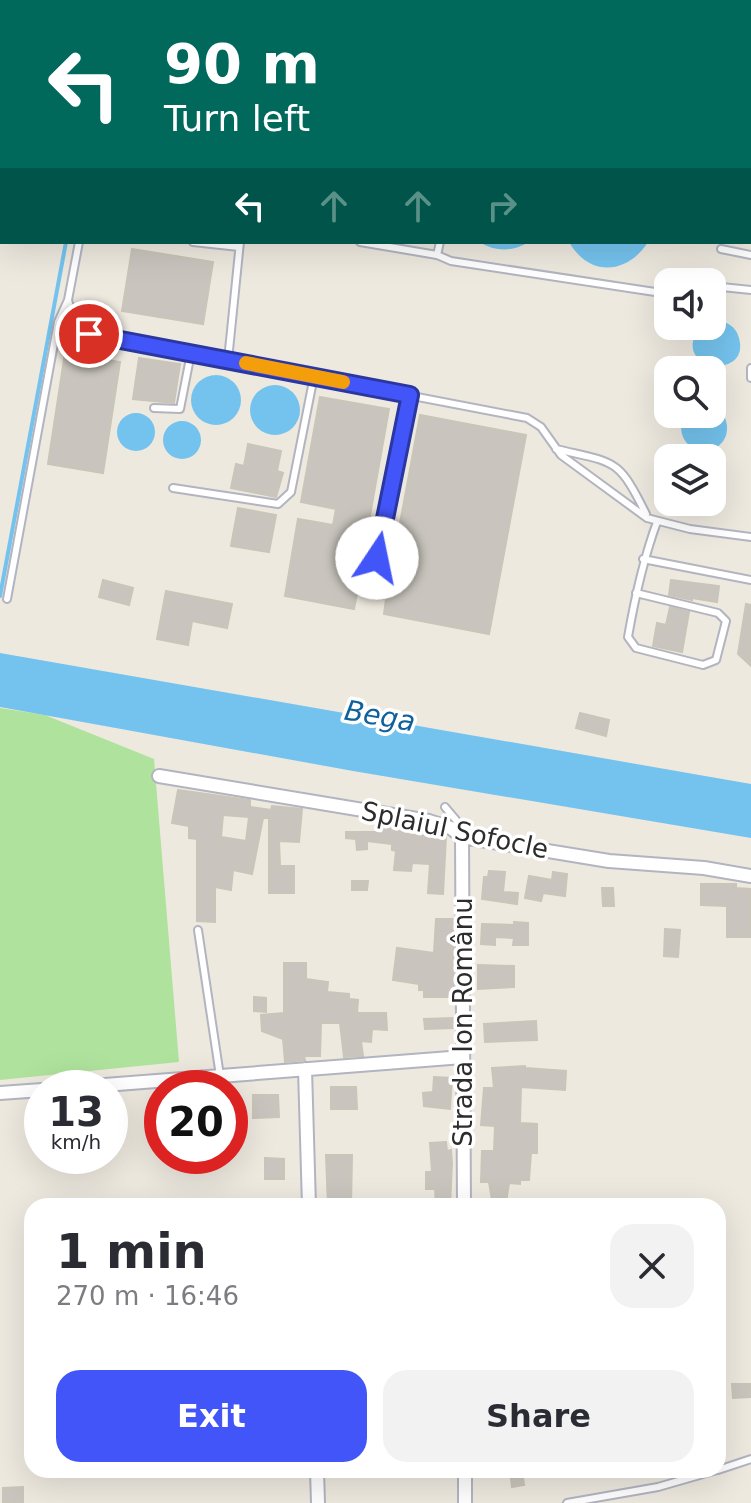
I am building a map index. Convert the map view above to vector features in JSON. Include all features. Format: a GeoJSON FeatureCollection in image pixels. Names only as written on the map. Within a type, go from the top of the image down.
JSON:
{"type":"FeatureCollection","features":[{"type":"Feature","properties":{"kind":"street","name":"Splaiul Sofocle"},"geometry":{"type":"LineString","coordinates":[[159,776],[429,821],[451,828],[462,837],[609,861],[704,868],[751,876]]}},
{"type":"Feature","properties":{"kind":"street","name":"Strada Ion Românu"},"geometry":{"type":"LineString","coordinates":[[462,837],[464,1198]]}},
{"type":"Feature","properties":{"kind":"street"},"geometry":{"type":"LineString","coordinates":[[248,1074],[463,1057]]}},
{"type":"Feature","properties":{"kind":"street"},"geometry":{"type":"LineString","coordinates":[[305,1069],[309,1198]]}},
{"type":"Feature","properties":{"kind":"street"},"geometry":{"type":"LineString","coordinates":[[0,1093],[24,1091]]}},
{"type":"Feature","properties":{"kind":"street"},"geometry":{"type":"LineString","coordinates":[[317,1478],[318,1503]]}},
{"type":"Feature","properties":{"kind":"street"},"geometry":{"type":"LineString","coordinates":[[465,1478],[465,1503]]}},
{"type":"Feature","properties":{"kind":"lane"},"geometry":{"type":"LineString","coordinates":[[7,599],[58,322],[68,300],[79,244]]}},
{"type":"Feature","properties":{"kind":"lane"},"geometry":{"type":"LineString","coordinates":[[372,244],[437,255],[451,261],[654,292]]}},
{"type":"Feature","properties":{"kind":"lane"},"geometry":{"type":"LineString","coordinates":[[437,255],[440,244]]}},
{"type":"Feature","properties":{"kind":"lane"},"geometry":{"type":"LineString","coordinates":[[228,360],[239,245]]}},
{"type":"Feature","properties":{"kind":"lane"},"geometry":{"type":"LineString","coordinates":[[721,249],[751,255]]}},
{"type":"Feature","properties":{"kind":"lane"},"geometry":{"type":"LineString","coordinates":[[726,287],[751,290]]}},
{"type":"Feature","properties":{"kind":"lane"},"geometry":{"type":"LineString","coordinates":[[68,300],[73,319],[89,334],[527,418],[541,427],[561,455],[647,518],[751,537]]}},
{"type":"Feature","properties":{"kind":"lane"},"geometry":{"type":"LineString","coordinates":[[154,408],[180,409],[191,353]]}},
{"type":"Feature","properties":{"kind":"lane"},"geometry":{"type":"LineString","coordinates":[[751,368],[751,378]]}},
{"type":"Feature","properties":{"kind":"lane"},"geometry":{"type":"LineString","coordinates":[[173,488],[278,504],[283,502],[291,492],[314,376]]}},
{"type":"Feature","properties":{"kind":"lane"},"geometry":{"type":"LineString","coordinates":[[377,558],[410,395]]}},
{"type":"Feature","properties":{"kind":"lane"},"geometry":{"type":"LineString","coordinates":[[556,449],[605,460],[623,471],[647,518]]}},
{"type":"Feature","properties":{"kind":"lane"},"geometry":{"type":"LineString","coordinates":[[636,593],[723,616],[726,621],[716,660],[703,665],[636,648],[628,637],[636,593],[643,559],[657,522]]}},
{"type":"Feature","properties":{"kind":"lane"},"geometry":{"type":"LineString","coordinates":[[643,559],[751,580]]}},
{"type":"Feature","properties":{"kind":"lane"},"geometry":{"type":"LineString","coordinates":[[445,807],[456,820],[462,837]]}},
{"type":"Feature","properties":{"kind":"lane"},"geometry":{"type":"LineString","coordinates":[[198,930],[219,1070]]}},
{"type":"Feature","properties":{"kind":"lane"},"geometry":{"type":"LineString","coordinates":[[726,1467],[751,1459]]}},
{"type":"Feature","properties":{"kind":"lane"},"geometry":{"type":"LineString","coordinates":[[567,1503],[658,1487],[690,1478]]}},
{"type":"Feature","properties":{"kind":"green space"},"geometry":{"type":"Polygon","coordinates":[[[0,708],[45,715],[154,759],[179,1062],[99,1070],[24,1070],[24,1078],[0,1080],[0,708]]]}},
{"type":"Feature","properties":{"kind":"water"},"geometry":{"type":"Polygon","coordinates":[[[483,244],[525,244],[504,250],[483,244]]]}},
{"type":"Feature","properties":{"kind":"water"},"geometry":{"type":"Polygon","coordinates":[[[570,244],[646,244],[630,261],[608,268],[597,266],[577,253],[570,244]]]}},
{"type":"Feature","properties":{"kind":"water"},"geometry":{"type":"Polygon","coordinates":[[[726,323],[736,330],[739,352],[733,361],[726,364],[726,356],[697,356],[693,342],[726,340],[726,323]]]}},
{"type":"Feature","properties":{"kind":"water"},"geometry":{"type":"Polygon","coordinates":[[[216,375],[234,382],[241,400],[234,418],[216,425],[198,418],[191,400],[198,382],[216,375]]]}},
{"type":"Feature","properties":{"kind":"water"},"geometry":{"type":"Polygon","coordinates":[[[275,385],[293,392],[300,410],[293,428],[275,435],[257,428],[250,410],[257,392],[275,385]]]}},
{"type":"Feature","properties":{"kind":"water"},"geometry":{"type":"Polygon","coordinates":[[[136,413],[149,419],[155,432],[149,445],[136,451],[123,445],[117,432],[123,419],[136,413]]]}},
{"type":"Feature","properties":{"kind":"water"},"geometry":{"type":"Polygon","coordinates":[[[182,421],[195,427],[201,440],[195,453],[182,459],[169,453],[163,440],[169,427],[182,421]]]}},
{"type":"Feature","properties":{"kind":"water"},"geometry":{"type":"Polygon","coordinates":[[[726,422],[727,426],[725,438],[720,444],[689,444],[681,430],[726,428],[726,422]]]}},
{"type":"Feature","properties":{"kind":"water"},"geometry":{"type":"Polygon","coordinates":[[[0,653],[751,784],[751,838],[0,707],[0,653]]]}},
{"type":"Feature","properties":{"kind":"building"},"geometry":{"type":"Polygon","coordinates":[[[132,249],[213,262],[203,324],[122,311],[132,249]]]}},
{"type":"Feature","properties":{"kind":"building"},"geometry":{"type":"Polygon","coordinates":[[[65,353],[120,362],[103,473],[48,464],[65,353]]]}},
{"type":"Feature","properties":{"kind":"building"},"geometry":{"type":"Polygon","coordinates":[[[139,358],[180,364],[174,403],[133,399],[139,358]]]}},
{"type":"Feature","properties":{"kind":"building"},"geometry":{"type":"Polygon","coordinates":[[[320,397],[389,409],[361,566],[391,572],[420,415],[526,435],[489,634],[384,614],[386,599],[357,593],[354,609],[285,596],[298,519],[333,525],[336,509],[301,502],[320,397]]]}},
{"type":"Feature","properties":{"kind":"building"},"geometry":{"type":"Polygon","coordinates":[[[248,444],[281,451],[277,471],[283,473],[276,497],[231,488],[236,464],[244,466],[248,444]]]}},
{"type":"Feature","properties":{"kind":"building"},"geometry":{"type":"Polygon","coordinates":[[[238,508],[276,515],[269,552],[231,546],[238,508]]]}},
{"type":"Feature","properties":{"kind":"building"},"geometry":{"type":"Polygon","coordinates":[[[103,580],[133,588],[129,605],[99,597],[103,580]]]}},
{"type":"Feature","properties":{"kind":"building"},"geometry":{"type":"Polygon","coordinates":[[[671,580],[719,586],[717,602],[669,595],[671,580]]]}},
{"type":"Feature","properties":{"kind":"building"},"geometry":{"type":"Polygon","coordinates":[[[166,591],[232,604],[227,628],[192,621],[188,645],[157,639],[166,591]]]}},
{"type":"Feature","properties":{"kind":"building"},"geometry":{"type":"Polygon","coordinates":[[[746,604],[751,605],[751,666],[738,654],[746,604]]]}},
{"type":"Feature","properties":{"kind":"building"},"geometry":{"type":"Polygon","coordinates":[[[670,607],[689,612],[682,652],[653,646],[657,623],[666,625],[670,607]]]}},
{"type":"Feature","properties":{"kind":"building"},"geometry":{"type":"Polygon","coordinates":[[[580,713],[609,720],[606,736],[576,728],[580,713]]]}},
{"type":"Feature","properties":{"kind":"building"},"geometry":{"type":"Polygon","coordinates":[[[178,790],[250,800],[250,807],[302,809],[299,842],[279,841],[280,866],[294,866],[294,893],[269,893],[269,818],[263,818],[252,874],[233,870],[231,890],[215,887],[215,922],[197,921],[197,839],[189,838],[189,826],[172,823],[178,790]],[[223,815],[221,837],[246,841],[249,817],[223,815]]]}},
{"type":"Feature","properties":{"kind":"building"},"geometry":{"type":"Polygon","coordinates":[[[383,825],[416,829],[416,834],[446,836],[443,894],[428,893],[430,864],[412,863],[411,871],[394,870],[396,851],[392,850],[392,844],[367,841],[367,849],[357,850],[356,839],[346,838],[346,832],[382,832],[383,825]]]}},
{"type":"Feature","properties":{"kind":"building"},"geometry":{"type":"Polygon","coordinates":[[[489,871],[505,872],[503,892],[518,893],[517,904],[482,899],[484,877],[488,877],[489,871]]]}},
{"type":"Feature","properties":{"kind":"building"},"geometry":{"type":"Polygon","coordinates":[[[553,872],[567,874],[565,896],[543,893],[541,901],[525,898],[529,876],[552,880],[553,872]]]}},
{"type":"Feature","properties":{"kind":"building"},"geometry":{"type":"Polygon","coordinates":[[[352,881],[368,881],[367,890],[352,890],[352,881]]]}},
{"type":"Feature","properties":{"kind":"building"},"geometry":{"type":"Polygon","coordinates":[[[701,884],[736,884],[736,888],[751,889],[751,937],[727,937],[727,906],[701,905],[701,884]]]}},
{"type":"Feature","properties":{"kind":"building"},"geometry":{"type":"Polygon","coordinates":[[[602,888],[613,888],[614,906],[603,906],[602,888]]]}},
{"type":"Feature","properties":{"kind":"building"},"geometry":{"type":"Polygon","coordinates":[[[436,919],[453,919],[454,997],[424,997],[424,990],[419,990],[419,984],[393,980],[397,948],[434,953],[436,919]]]}},
{"type":"Feature","properties":{"kind":"building"},"geometry":{"type":"Polygon","coordinates":[[[514,922],[528,923],[528,945],[513,945],[514,938],[495,937],[495,945],[481,944],[482,924],[514,925],[514,922]]]}},
{"type":"Feature","properties":{"kind":"building"},"geometry":{"type":"Polygon","coordinates":[[[665,929],[680,930],[678,957],[664,956],[665,929]]]}},
{"type":"Feature","properties":{"kind":"building"},"geometry":{"type":"Polygon","coordinates":[[[284,963],[306,963],[306,979],[328,982],[327,992],[349,994],[349,999],[358,1000],[357,1013],[386,1013],[387,1030],[372,1029],[371,1042],[361,1041],[363,1056],[344,1057],[340,1023],[321,1023],[320,1056],[304,1056],[305,1060],[285,1062],[283,1039],[262,1031],[261,1015],[284,1013],[284,963]]]}},
{"type":"Feature","properties":{"kind":"building"},"geometry":{"type":"Polygon","coordinates":[[[478,965],[514,966],[514,987],[478,989],[478,965]]]}},
{"type":"Feature","properties":{"kind":"building"},"geometry":{"type":"Polygon","coordinates":[[[254,997],[266,998],[266,1012],[254,1011],[254,997]]]}},
{"type":"Feature","properties":{"kind":"building"},"geometry":{"type":"Polygon","coordinates":[[[454,1018],[454,1028],[425,1029],[424,1019],[454,1018]]]}},
{"type":"Feature","properties":{"kind":"building"},"geometry":{"type":"Polygon","coordinates":[[[536,1021],[537,1040],[485,1042],[484,1024],[536,1021]]]}},
{"type":"Feature","properties":{"kind":"building"},"geometry":{"type":"Polygon","coordinates":[[[525,1066],[566,1071],[565,1090],[521,1087],[520,1123],[537,1124],[537,1153],[531,1153],[529,1180],[520,1180],[520,1184],[509,1183],[507,1198],[492,1198],[489,1182],[481,1182],[482,1151],[494,1151],[495,1126],[481,1125],[484,1088],[494,1088],[492,1068],[525,1066]]]}},
{"type":"Feature","properties":{"kind":"building"},"geometry":{"type":"Polygon","coordinates":[[[434,1077],[452,1078],[450,1109],[424,1106],[423,1093],[433,1092],[434,1077]]]}},
{"type":"Feature","properties":{"kind":"building"},"geometry":{"type":"Polygon","coordinates":[[[331,1087],[356,1087],[357,1109],[331,1109],[331,1087]]]}},
{"type":"Feature","properties":{"kind":"building"},"geometry":{"type":"Polygon","coordinates":[[[253,1095],[278,1095],[279,1117],[253,1118],[253,1095]]]}},
{"type":"Feature","properties":{"kind":"building"},"geometry":{"type":"Polygon","coordinates":[[[446,1142],[447,1151],[451,1150],[450,1198],[436,1198],[435,1189],[426,1189],[426,1172],[432,1172],[430,1143],[446,1142]]]}},
{"type":"Feature","properties":{"kind":"building"},"geometry":{"type":"Polygon","coordinates":[[[326,1155],[352,1155],[351,1198],[328,1198],[326,1155]]]}},
{"type":"Feature","properties":{"kind":"building"},"geometry":{"type":"Polygon","coordinates":[[[265,1158],[284,1159],[284,1179],[265,1179],[265,1158]]]}},
{"type":"Feature","properties":{"kind":"building"},"geometry":{"type":"Polygon","coordinates":[[[732,1384],[751,1384],[751,1397],[733,1398],[732,1384]]]}},
{"type":"Feature","properties":{"kind":"building"},"geometry":{"type":"Polygon","coordinates":[[[511,1478],[523,1478],[524,1485],[512,1487],[511,1478]]]}},
{"type":"Feature","properties":{"kind":"building"},"geometry":{"type":"Polygon","coordinates":[[[23,1487],[23,1503],[3,1503],[3,1488],[23,1487]]]}},
{"type":"Feature","properties":{"kind":"waterway"},"geometry":{"type":"LineString","coordinates":[[0,596],[66,244]]}},
{"type":"Feature","properties":{"kind":"slow traffic"},"geometry":{"type":"LineString","coordinates":[[246,363],[343,382]]}},
{"type":"Feature","properties":{"kind":"route"},"geometry":{"type":"LineString","coordinates":[[89,334],[410,395],[377,558]]}},
{"type":"Feature","properties":{"kind":"water label","name":"Bega"},"geometry":{"type":"Point","coordinates":[380,716]}}]}
